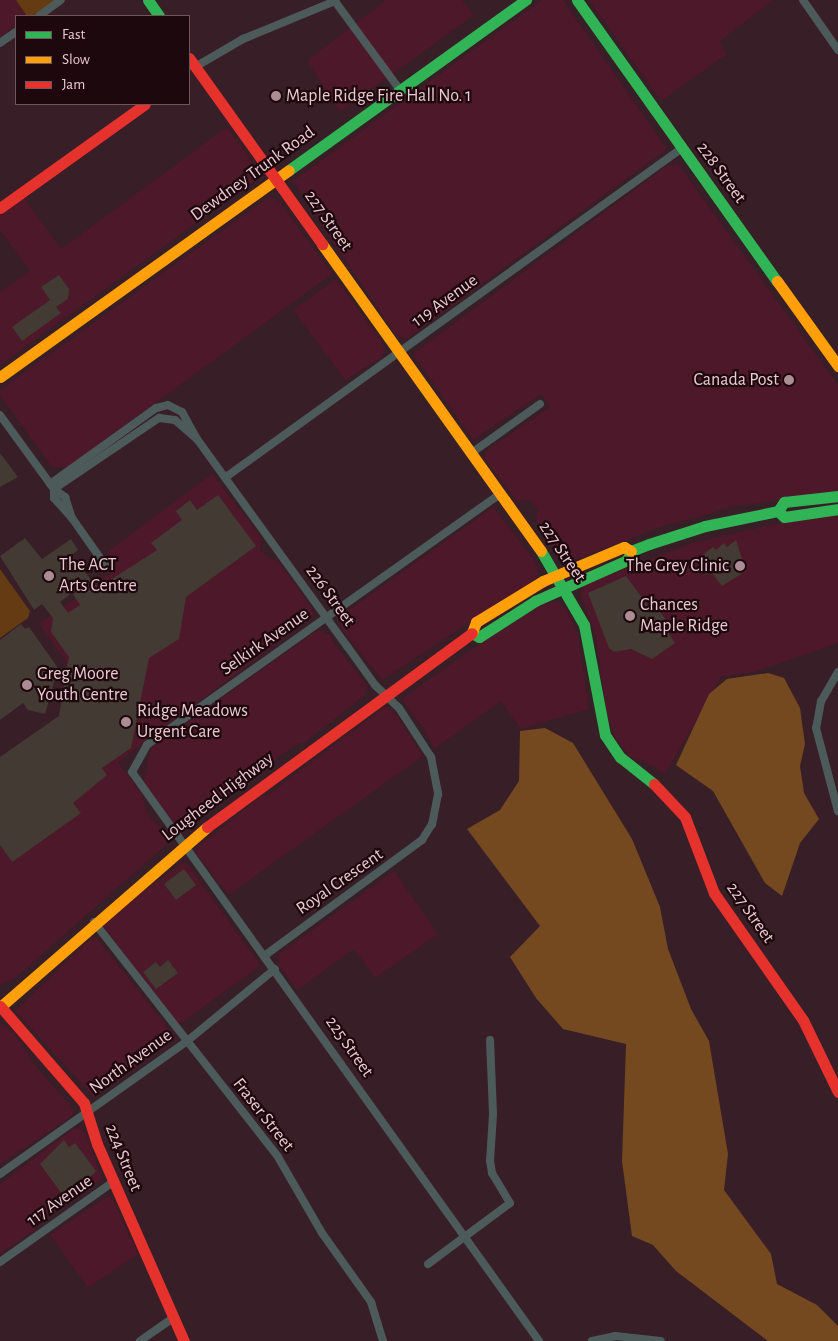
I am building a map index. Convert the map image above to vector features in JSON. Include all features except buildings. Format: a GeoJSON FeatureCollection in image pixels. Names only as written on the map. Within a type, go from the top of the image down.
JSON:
{"type":"FeatureCollection","features":[{"type":"Feature","properties":{"kind":"main road"},"geometry":{"type":"LineString","coordinates":[[148,0],[158,15]]}},
{"type":"Feature","properties":{"kind":"main road","name":"Dewdney Trunk Road"},"geometry":{"type":"LineString","coordinates":[[0,377],[526,0]]}},
{"type":"Feature","properties":{"kind":"main road","name":"228 Street"},"geometry":{"type":"LineString","coordinates":[[577,0],[838,366]]}},
{"type":"Feature","properties":{"kind":"main road","name":"227 Street"},"geometry":{"type":"LineString","coordinates":[[191,66],[276,179],[565,587],[589,642],[598,712],[605,735],[620,757],[660,789],[685,817],[714,893],[803,1020],[838,1092]]}},
{"type":"Feature","properties":{"kind":"main road"},"geometry":{"type":"LineString","coordinates":[[0,208],[144,105]]}},
{"type":"Feature","properties":{"kind":"main road","name":"Lougheed Highway"},"geometry":{"type":"LineString","coordinates":[[472,634],[479,637],[523,608],[627,560],[631,551],[705,526],[778,510],[784,502],[838,496]]}},
{"type":"Feature","properties":{"kind":"main road","name":"Lougheed Highway"},"geometry":{"type":"LineString","coordinates":[[778,510],[784,517],[838,509]]}},
{"type":"Feature","properties":{"kind":"main road","name":"Lougheed Highway"},"geometry":{"type":"LineString","coordinates":[[0,1006],[182,845],[385,694],[472,634],[476,622],[558,576],[624,546],[631,551]]}},
{"type":"Feature","properties":{"kind":"main road","name":"224 Street"},"geometry":{"type":"LineString","coordinates":[[0,1006],[81,1100],[113,1182],[184,1341]]}},
{"type":"Feature","properties":{"kind":"street"},"geometry":{"type":"LineString","coordinates":[[39,15],[61,0]]}},
{"type":"Feature","properties":{"kind":"street"},"geometry":{"type":"LineString","coordinates":[[191,66],[243,39],[335,0],[400,90]]}},
{"type":"Feature","properties":{"kind":"street"},"geometry":{"type":"LineString","coordinates":[[803,0],[838,50]]}},
{"type":"Feature","properties":{"kind":"street"},"geometry":{"type":"LineString","coordinates":[[0,43],[15,33]]}},
{"type":"Feature","properties":{"kind":"street","name":"119 Avenue"},"geometry":{"type":"LineString","coordinates":[[226,477],[682,148]]}},
{"type":"Feature","properties":{"kind":"street"},"geometry":{"type":"LineString","coordinates":[[470,454],[540,404]]}},
{"type":"Feature","properties":{"kind":"street","name":"226 Street"},"geometry":{"type":"LineString","coordinates":[[52,487],[156,408],[168,405],[182,412],[198,439],[326,617],[385,694],[410,723],[434,766],[438,794],[430,829]]}},
{"type":"Feature","properties":{"kind":"street"},"geometry":{"type":"LineString","coordinates":[[0,415],[52,487],[54,498],[72,518],[105,565]]}},
{"type":"Feature","properties":{"kind":"street"},"geometry":{"type":"LineString","coordinates":[[52,487],[159,418],[175,420],[198,439]]}},
{"type":"Feature","properties":{"kind":"street","name":"Selkirk Avenue"},"geometry":{"type":"LineString","coordinates":[[132,772],[147,745],[500,494]]}},
{"type":"Feature","properties":{"kind":"street"},"geometry":{"type":"LineString","coordinates":[[838,672],[821,701],[816,728],[838,811]]}},
{"type":"Feature","properties":{"kind":"street","name":"225 Street"},"geometry":{"type":"LineString","coordinates":[[132,772],[182,845],[275,969],[539,1341]]}},
{"type":"Feature","properties":{"kind":"street","name":"Royal Crescent"},"geometry":{"type":"LineString","coordinates":[[264,956],[419,843],[430,829]]}},
{"type":"Feature","properties":{"kind":"street","name":"Fraser Street"},"geometry":{"type":"LineString","coordinates":[[94,922],[289,1174],[322,1233],[371,1302],[383,1341]]}},
{"type":"Feature","properties":{"kind":"street","name":"North Avenue"},"geometry":{"type":"LineString","coordinates":[[0,1174],[186,1042],[275,969]]}},
{"type":"Feature","properties":{"kind":"street"},"geometry":{"type":"LineString","coordinates":[[428,1264],[510,1203],[492,1173],[490,1160],[493,1114],[490,1040]]}},
{"type":"Feature","properties":{"kind":"street","name":"117 Avenue"},"geometry":{"type":"LineString","coordinates":[[0,1262],[113,1182]]}},
{"type":"Feature","properties":{"kind":"street"},"geometry":{"type":"LineString","coordinates":[[140,1341],[173,1318]]}},
{"type":"Feature","properties":{"kind":"street"},"geometry":{"type":"LineString","coordinates":[[592,1341],[630,1336],[661,1341]]}},
{"type":"Feature","properties":{"kind":"shaded area"},"geometry":{"type":"Polygon","coordinates":[[[0,0],[51,0],[29,15],[15,15],[15,26],[0,37],[0,0]]]}},
{"type":"Feature","properties":{"kind":"shaded area"},"geometry":{"type":"Polygon","coordinates":[[[16,0],[56,0],[34,15],[26,15],[16,0]]]}},
{"type":"Feature","properties":{"kind":"shaded area"},"geometry":{"type":"Polygon","coordinates":[[[386,0],[462,0],[474,15],[340,112],[307,61],[386,0]]]}},
{"type":"Feature","properties":{"kind":"shaded area"},"geometry":{"type":"Polygon","coordinates":[[[542,0],[563,0],[667,149],[408,338],[397,337],[293,181],[542,0]]]}},
{"type":"Feature","properties":{"kind":"shaded area"},"geometry":{"type":"Polygon","coordinates":[[[589,0],[773,0],[719,42],[727,54],[661,101],[589,0]]]}},
{"type":"Feature","properties":{"kind":"shaded area"},"geometry":{"type":"Polygon","coordinates":[[[227,127],[256,168],[256,180],[0,365],[0,292],[30,271],[0,230],[0,215],[24,198],[61,249],[227,127]]]}},
{"type":"Feature","properties":{"kind":"shaded area"},"geometry":{"type":"Polygon","coordinates":[[[678,164],[838,385],[838,492],[736,506],[660,527],[581,558],[567,559],[536,521],[537,509],[530,500],[517,501],[484,458],[487,450],[550,407],[541,394],[473,440],[413,354],[668,165],[678,164]]]}},
{"type":"Feature","properties":{"kind":"shaded area"},"geometry":{"type":"Polygon","coordinates":[[[269,197],[279,201],[332,274],[68,467],[52,467],[0,395],[0,390],[269,197]]]}},
{"type":"Feature","properties":{"kind":"shaded area"},"geometry":{"type":"Polygon","coordinates":[[[336,279],[385,347],[382,357],[345,380],[293,310],[336,279]]]}},
{"type":"Feature","properties":{"kind":"shaded area"},"geometry":{"type":"Polygon","coordinates":[[[212,474],[261,537],[260,549],[268,558],[278,561],[312,608],[313,616],[118,762],[142,795],[147,813],[166,834],[166,845],[15,978],[0,985],[0,762],[58,720],[66,661],[39,624],[116,569],[107,552],[212,474]]]}},
{"type":"Feature","properties":{"kind":"shaded area"},"geometry":{"type":"Polygon","coordinates":[[[493,507],[535,561],[538,570],[536,579],[382,680],[340,627],[338,618],[493,507]]]}},
{"type":"Feature","properties":{"kind":"shaded area"},"geometry":{"type":"Polygon","coordinates":[[[838,515],[838,643],[755,672],[721,677],[665,774],[642,760],[631,758],[617,741],[607,717],[596,636],[581,594],[583,585],[692,543],[779,523],[838,515]]]}},
{"type":"Feature","properties":{"kind":"shaded area"},"geometry":{"type":"Polygon","coordinates":[[[0,569],[30,611],[28,618],[0,638],[0,569]]]}},
{"type":"Feature","properties":{"kind":"shaded area"},"geometry":{"type":"Polygon","coordinates":[[[557,602],[567,610],[578,635],[589,709],[521,729],[501,701],[434,749],[423,727],[403,701],[404,697],[504,627],[543,604],[557,602]]]}},
{"type":"Feature","properties":{"kind":"shaded area"},"geometry":{"type":"Polygon","coordinates":[[[318,630],[331,635],[332,641],[367,685],[365,695],[304,743],[297,744],[219,800],[187,829],[175,829],[144,782],[150,749],[318,630]]]}},
{"type":"Feature","properties":{"kind":"shaded area"},"geometry":{"type":"Polygon","coordinates":[[[768,673],[784,678],[800,708],[805,744],[800,766],[804,793],[819,819],[800,843],[782,896],[765,883],[713,791],[676,765],[709,694],[727,679],[768,673]]]}},
{"type":"Feature","properties":{"kind":"shaded area"},"geometry":{"type":"Polygon","coordinates":[[[385,707],[393,710],[423,756],[229,895],[197,855],[198,847],[261,796],[268,795],[385,707]]]}},
{"type":"Feature","properties":{"kind":"shaded area"},"geometry":{"type":"Polygon","coordinates":[[[545,728],[573,743],[632,839],[660,907],[668,949],[691,1009],[709,1041],[728,1154],[724,1190],[771,1254],[777,1284],[817,1305],[838,1326],[838,1341],[768,1341],[676,1271],[653,1245],[632,1236],[622,1161],[626,1044],[563,1029],[536,998],[510,957],[540,926],[467,829],[500,810],[519,781],[520,731],[545,728]]]}},
{"type":"Feature","properties":{"kind":"shaded area"},"geometry":{"type":"Polygon","coordinates":[[[185,861],[261,965],[177,1026],[101,922],[185,861]]]}},
{"type":"Feature","properties":{"kind":"shaded area"},"geometry":{"type":"Polygon","coordinates":[[[394,871],[438,934],[375,978],[354,949],[297,990],[278,964],[279,954],[394,871]]]}},
{"type":"Feature","properties":{"kind":"shaded area"},"geometry":{"type":"Polygon","coordinates":[[[96,937],[176,1038],[94,1097],[15,1011],[86,943],[96,937]]]}},
{"type":"Feature","properties":{"kind":"shaded area"},"geometry":{"type":"Polygon","coordinates":[[[0,1023],[14,1033],[35,1065],[74,1110],[72,1116],[0,1164],[0,1023]]]}},
{"type":"Feature","properties":{"kind":"shaded area"},"geometry":{"type":"Polygon","coordinates":[[[80,1128],[85,1133],[102,1179],[42,1218],[34,1230],[0,1254],[0,1184],[73,1129],[80,1128]]]}},
{"type":"Feature","properties":{"kind":"shaded area"},"geometry":{"type":"Polygon","coordinates":[[[110,1195],[138,1254],[88,1288],[50,1235],[110,1195]]]}},
{"type":"Feature","properties":{"kind":"traffic: fast"},"geometry":{"type":"LineString","coordinates":[[148,0],[158,15]]}},
{"type":"Feature","properties":{"kind":"traffic: fast"},"geometry":{"type":"LineString","coordinates":[[289,170],[526,0]]}},
{"type":"Feature","properties":{"kind":"traffic: fast"},"geometry":{"type":"LineString","coordinates":[[577,0],[777,281]]}},
{"type":"Feature","properties":{"kind":"traffic: fast"},"geometry":{"type":"LineString","coordinates":[[472,633],[479,637],[535,601],[627,560],[631,551],[649,544],[705,526],[778,511],[784,502],[838,496]]}},
{"type":"Feature","properties":{"kind":"traffic: fast"},"geometry":{"type":"LineString","coordinates":[[778,511],[784,517],[838,509]]}},
{"type":"Feature","properties":{"kind":"traffic: fast"},"geometry":{"type":"LineString","coordinates":[[541,551],[584,625],[605,735],[620,757],[654,784]]}},
{"type":"Feature","properties":{"kind":"traffic: slow"},"geometry":{"type":"LineString","coordinates":[[0,377],[289,170]]}},
{"type":"Feature","properties":{"kind":"traffic: slow"},"geometry":{"type":"LineString","coordinates":[[322,244],[541,551]]}},
{"type":"Feature","properties":{"kind":"traffic: slow"},"geometry":{"type":"LineString","coordinates":[[777,281],[838,366]]}},
{"type":"Feature","properties":{"kind":"traffic: slow"},"geometry":{"type":"LineString","coordinates":[[472,633],[476,622],[543,581],[624,547],[631,551]]}},
{"type":"Feature","properties":{"kind":"traffic: slow"},"geometry":{"type":"LineString","coordinates":[[0,1007],[207,827]]}},
{"type":"Feature","properties":{"kind":"traffic: jam"},"geometry":{"type":"LineString","coordinates":[[190,59],[322,244]]}},
{"type":"Feature","properties":{"kind":"traffic: jam"},"geometry":{"type":"LineString","coordinates":[[0,208],[144,105]]}},
{"type":"Feature","properties":{"kind":"traffic: jam"},"geometry":{"type":"LineString","coordinates":[[207,827],[472,633]]}},
{"type":"Feature","properties":{"kind":"traffic: jam"},"geometry":{"type":"LineString","coordinates":[[654,784],[685,817],[714,893],[803,1020],[838,1092]]}},
{"type":"Feature","properties":{"kind":"traffic: jam"},"geometry":{"type":"LineString","coordinates":[[0,1006],[84,1103],[97,1144],[184,1341]]}},
{"type":"Feature","properties":{"kind":"place","name":"Maple Ridge Fire Hall No. 1"},"geometry":{"type":"Point","coordinates":[276,96]}},
{"type":"Feature","properties":{"kind":"place","name":"Canada Post"},"geometry":{"type":"Point","coordinates":[789,380]}},
{"type":"Feature","properties":{"kind":"place","name":"The Grey Clinic"},"geometry":{"type":"Point","coordinates":[740,566]}},
{"type":"Feature","properties":{"kind":"place","name":"The ACT Arts Centre"},"geometry":{"type":"Point","coordinates":[49,576]}},
{"type":"Feature","properties":{"kind":"place","name":"Chances Maple Ridge"},"geometry":{"type":"Point","coordinates":[630,616]}},
{"type":"Feature","properties":{"kind":"place","name":"Greg Moore Youth Centre"},"geometry":{"type":"Point","coordinates":[27,685]}},
{"type":"Feature","properties":{"kind":"place","name":"Ridge Meadows Urgent Care"},"geometry":{"type":"Point","coordinates":[126,722]}}]}
